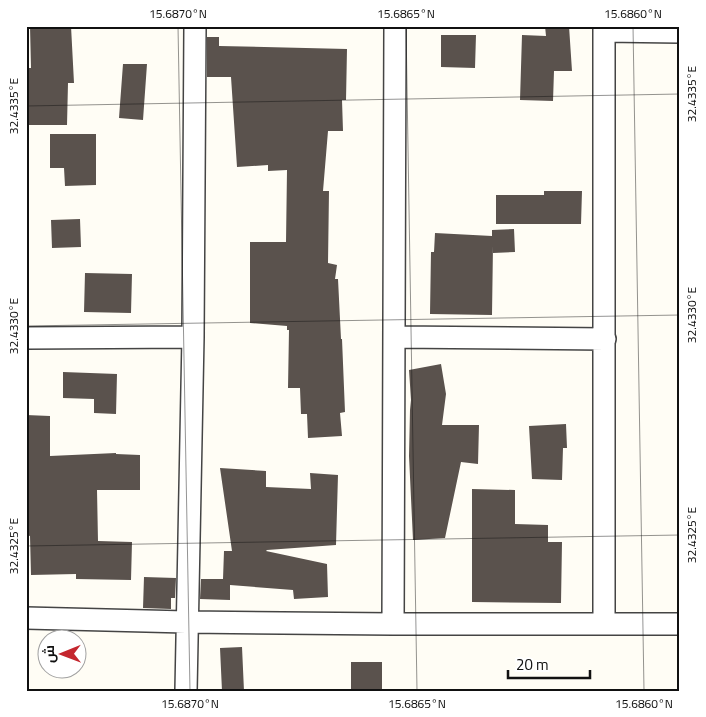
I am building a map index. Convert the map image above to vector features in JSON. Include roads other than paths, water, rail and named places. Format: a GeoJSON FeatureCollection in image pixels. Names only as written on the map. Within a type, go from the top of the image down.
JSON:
{"type":"FeatureCollection","features":[{"type":"Feature","properties":{"kind":"street"},"geometry":{"type":"LineString","coordinates":[[186,691],[193,337],[195,26]]}},
{"type":"Feature","properties":{"kind":"street"},"geometry":{"type":"LineString","coordinates":[[393,624],[395,26]]}},
{"type":"Feature","properties":{"kind":"street"},"geometry":{"type":"LineString","coordinates":[[604,624],[604,29],[680,32]]}},
{"type":"Feature","properties":{"kind":"street"},"geometry":{"type":"LineString","coordinates":[[26,338],[193,337]]}},
{"type":"Feature","properties":{"kind":"street"},"geometry":{"type":"LineString","coordinates":[[395,337],[605,339]]}},
{"type":"Feature","properties":{"kind":"street"},"geometry":{"type":"LineString","coordinates":[[26,618],[393,624],[680,624]]}}]}
